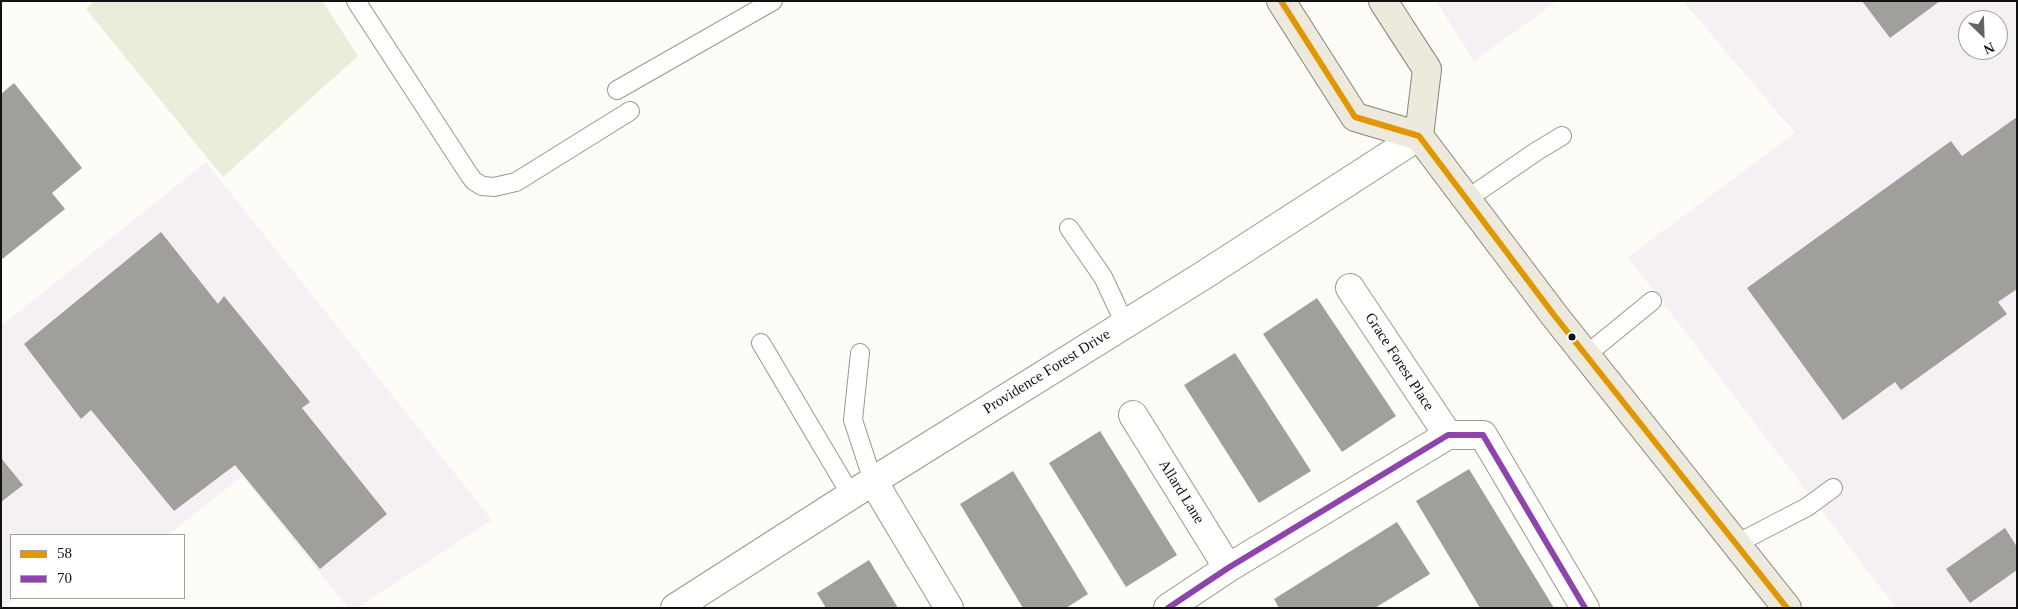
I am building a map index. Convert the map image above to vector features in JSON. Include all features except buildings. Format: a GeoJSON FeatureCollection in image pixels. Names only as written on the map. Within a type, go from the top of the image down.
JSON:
{"type":"FeatureCollection","features":[{"type":"Feature","properties":{"kind":"main road"},"geometry":{"type":"LineString","coordinates":[[1280,1],[1355,117],[1419,136],[1586,355],[1787,608]]}},
{"type":"Feature","properties":{"kind":"main road"},"geometry":{"type":"LineString","coordinates":[[1391,4],[1427,69],[1419,136]]}},
{"type":"Feature","properties":{"kind":"street","name":"Providence Forest Drive"},"geometry":{"type":"LineString","coordinates":[[675,608],[1419,136]]}},
{"type":"Feature","properties":{"kind":"street","name":"Grace Forest Place"},"geometry":{"type":"LineString","coordinates":[[1350,288],[1448,435]]}},
{"type":"Feature","properties":{"kind":"street","name":"Allard Lane"},"geometry":{"type":"LineString","coordinates":[[1133,415],[1228,568]]}},
{"type":"Feature","properties":{"kind":"street"},"geometry":{"type":"LineString","coordinates":[[1168,608],[1228,568],[1448,435],[1483,435],[1585,608]]}},
{"type":"Feature","properties":{"kind":"street"},"geometry":{"type":"LineString","coordinates":[[862,488],[948,608]]}},
{"type":"Feature","properties":{"kind":"lane"},"geometry":{"type":"LineString","coordinates":[[356,1],[474,182],[482,186],[494,187],[516,182],[630,112]]}},
{"type":"Feature","properties":{"kind":"lane"},"geometry":{"type":"LineString","coordinates":[[618,90],[773,1]]}},
{"type":"Feature","properties":{"kind":"lane"},"geometry":{"type":"LineString","coordinates":[[1466,199],[1562,136]]}},
{"type":"Feature","properties":{"kind":"lane"},"geometry":{"type":"LineString","coordinates":[[1069,228],[1103,277],[1125,324]]}},
{"type":"Feature","properties":{"kind":"lane"},"geometry":{"type":"LineString","coordinates":[[1586,355],[1652,301]]}},
{"type":"Feature","properties":{"kind":"lane"},"geometry":{"type":"LineString","coordinates":[[762,343],[862,488]]}},
{"type":"Feature","properties":{"kind":"lane"},"geometry":{"type":"LineString","coordinates":[[860,353],[853,420],[862,488]]}},
{"type":"Feature","properties":{"kind":"lane"},"geometry":{"type":"LineString","coordinates":[[1736,544],[1807,507],[1833,488]]}},
{"type":"Feature","properties":{"kind":"shaded area"},"geometry":{"type":"Polygon","coordinates":[[[1436,1],[1557,1],[1474,61],[1436,1]]]}},
{"type":"Feature","properties":{"kind":"shaded area"},"geometry":{"type":"Polygon","coordinates":[[[1683,1],[2017,1],[2017,608],[1896,608],[1628,257],[1795,133],[1683,1]]]}},
{"type":"Feature","properties":{"kind":"shaded area"},"geometry":{"type":"Polygon","coordinates":[[[206,162],[492,520],[357,608],[348,608],[242,476],[169,534],[10,534],[10,599],[14,599],[1,608],[1,326],[206,162]]]}},
{"type":"Feature","properties":{"kind":"green space"},"geometry":{"type":"Polygon","coordinates":[[[94,1],[322,1],[358,56],[223,177],[86,9],[94,1]]]}},
{"type":"Feature","properties":{"kind":"transit line","name":"58"},"geometry":{"type":"LineString","coordinates":[[1281,1],[1355,117],[1419,136],[1554,315],[1787,608]]}},
{"type":"Feature","properties":{"kind":"transit line","name":"70"},"geometry":{"type":"LineString","coordinates":[[1168,608],[1228,568],[1448,435],[1483,435],[1585,608]]}}]}
